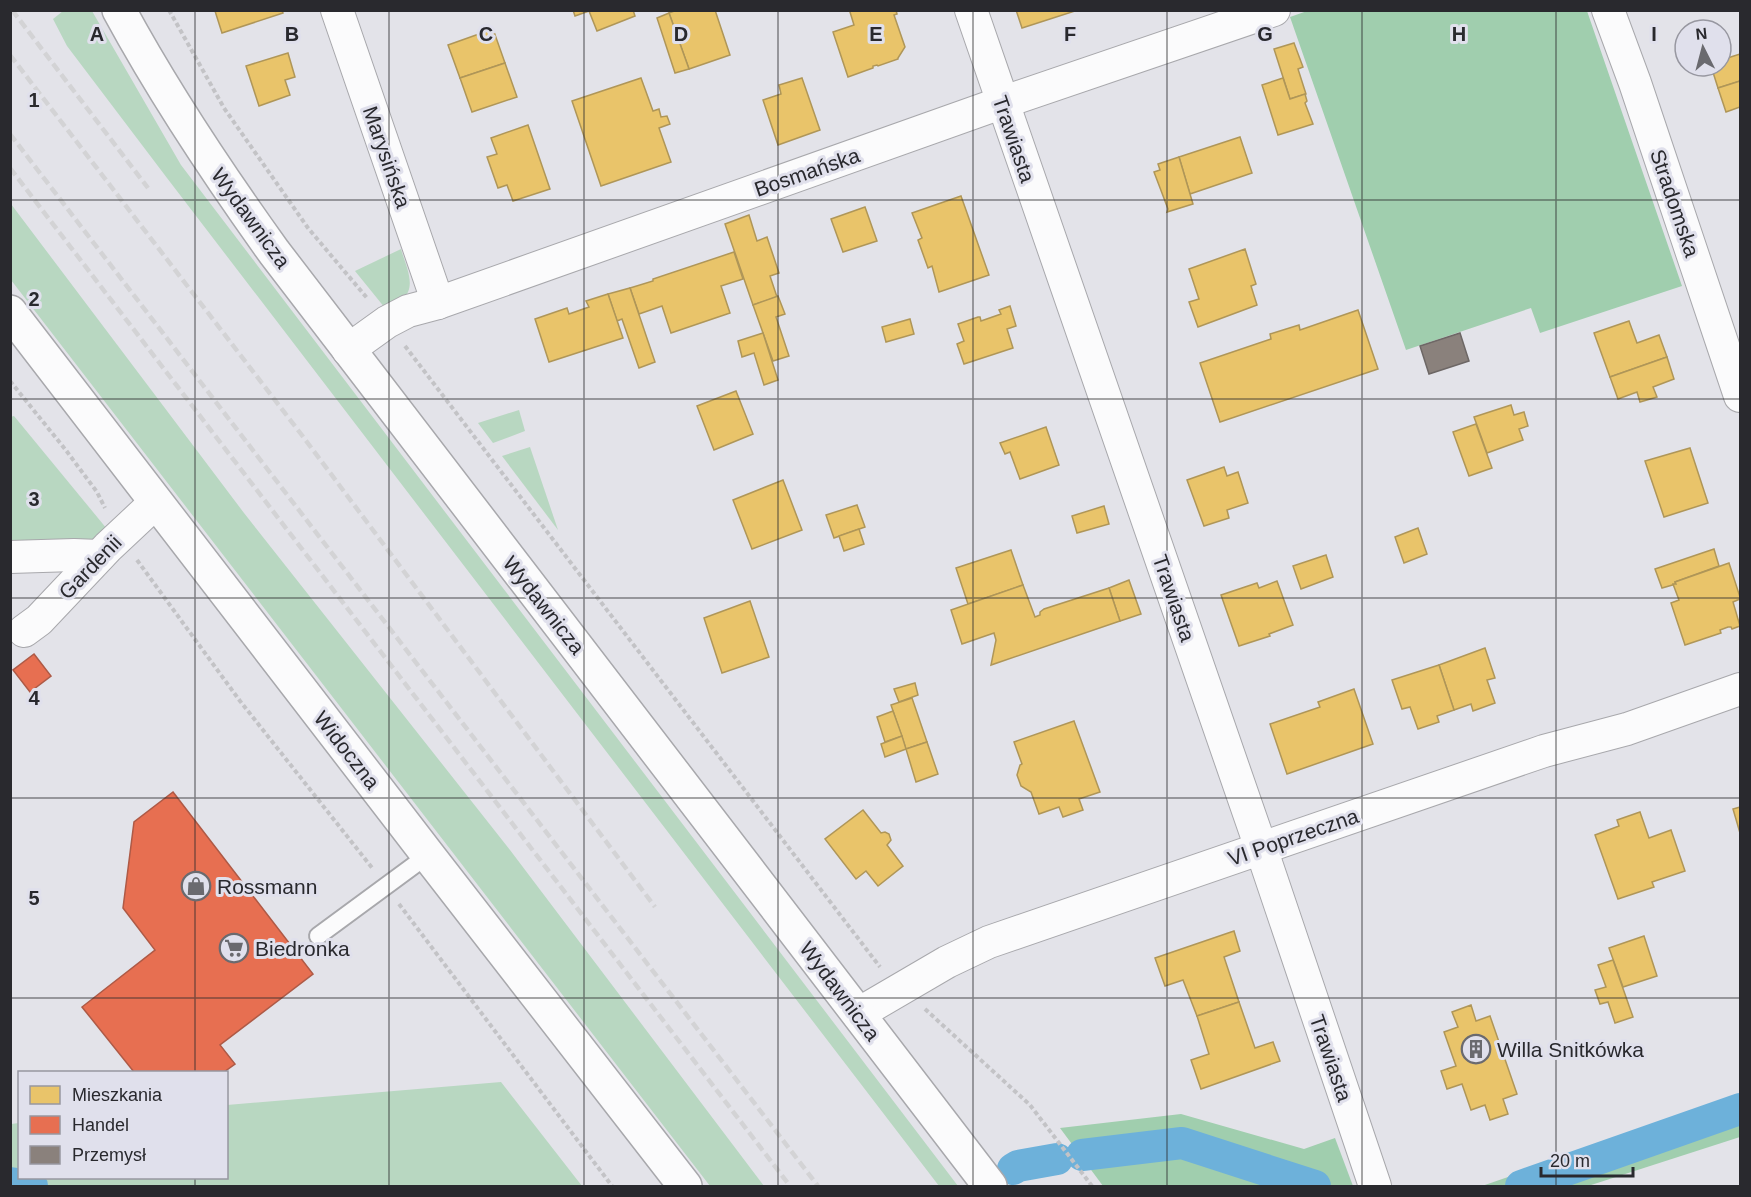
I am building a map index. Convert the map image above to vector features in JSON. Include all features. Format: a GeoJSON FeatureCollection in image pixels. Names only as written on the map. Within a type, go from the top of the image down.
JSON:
{"type":"FeatureCollection","features":[{"type":"Feature","properties":{"kind":"main road","name":"Wydawnicza"},"geometry":{"type":"LineString","coordinates":[[118,10],[169,98],[228,188],[348,350],[990,1186]]}},
{"type":"Feature","properties":{"kind":"main road","name":"Widoczna"},"geometry":{"type":"LineString","coordinates":[[10,312],[685,1186]]}},
{"type":"Feature","properties":{"kind":"street","name":"Marysińska"},"geometry":{"type":"LineString","coordinates":[[337,10],[438,303]]}},
{"type":"Feature","properties":{"kind":"street","name":"Trawiasta"},"geometry":{"type":"LineString","coordinates":[[971,10],[1001,103],[1261,848],[1375,1186]]}},
{"type":"Feature","properties":{"kind":"street","name":"Bosmańska"},"geometry":{"type":"LineString","coordinates":[[348,350],[387,322],[408,311],[438,303],[1001,103],[1274,10]]}},
{"type":"Feature","properties":{"kind":"street","name":"Stradomska"},"geometry":{"type":"LineString","coordinates":[[1608,10],[1635,83],[1740,396]]}},
{"type":"Feature","properties":{"kind":"street","name":"Gardenii"},"geometry":{"type":"LineString","coordinates":[[24,631],[39,620],[109,546],[156,502]]}},
{"type":"Feature","properties":{"kind":"street"},"geometry":{"type":"LineString","coordinates":[[10,556],[74,555],[109,546]]}},
{"type":"Feature","properties":{"kind":"street","name":"VI Poprzeczna"},"geometry":{"type":"LineString","coordinates":[[858,1014],[946,962],[989,942],[1544,751],[1628,729],[1740,689]]}},
{"type":"Feature","properties":{"kind":"lane"},"geometry":{"type":"LineString","coordinates":[[318,936],[428,855]]}},
{"type":"Feature","properties":{"kind":"path"},"geometry":{"type":"LineString","coordinates":[[169,10],[224,108],[308,228],[387,322],[881,969],[1030,1105],[1092,1186]]}},
{"type":"Feature","properties":{"kind":"path"},"geometry":{"type":"LineString","coordinates":[[10,381],[97,492],[109,546],[240,701],[386,886],[612,1186]]}},
{"type":"Feature","properties":{"kind":"green space"},"geometry":{"type":"Polygon","coordinates":[[[1310,10],[1587,11],[1682,286],[1540,333],[1531,308],[1406,350],[1290,17],[1310,10]]]}},
{"type":"Feature","properties":{"kind":"green space"},"geometry":{"type":"Polygon","coordinates":[[[63,11],[92,11],[181,165],[958,1186],[939,1186],[167,178],[67,46],[53,19],[63,11]]]}},
{"type":"Feature","properties":{"kind":"green space"},"geometry":{"type":"Polygon","coordinates":[[[11,204],[244,513],[510,850],[764,1186],[710,1186],[11,280],[11,204]]]}},
{"type":"Feature","properties":{"kind":"green space"},"geometry":{"type":"Polygon","coordinates":[[[401,249],[409,276],[409,289],[402,299],[385,308],[355,271],[401,249]]]}},
{"type":"Feature","properties":{"kind":"green space"},"geometry":{"type":"Polygon","coordinates":[[[519,410],[525,431],[493,443],[478,423],[519,410]]]}},
{"type":"Feature","properties":{"kind":"green space"},"geometry":{"type":"Polygon","coordinates":[[[14,416],[107,529],[95,540],[11,545],[10,417],[14,416]]]}},
{"type":"Feature","properties":{"kind":"green space"},"geometry":{"type":"Polygon","coordinates":[[[530,447],[558,530],[502,456],[530,447]]]}},
{"type":"Feature","properties":{"kind":"green space"},"geometry":{"type":"Polygon","coordinates":[[[501,1082],[582,1186],[11,1186],[11,1124],[18,1123],[18,1179],[228,1179],[228,1105],[501,1082]]]}},
{"type":"Feature","properties":{"kind":"green space"},"geometry":{"type":"Polygon","coordinates":[[[1740,1096],[1740,1137],[1588,1186],[1482,1186],[1740,1096]]]}},
{"type":"Feature","properties":{"kind":"green space"},"geometry":{"type":"Polygon","coordinates":[[[1181,1114],[1304,1149],[1335,1138],[1353,1186],[1103,1186],[1060,1128],[1181,1114]]]}},
{"type":"Feature","properties":{"kind":"building: Mieszkania"},"geometry":{"type":"Polygon","coordinates":[[[282,10],[283,13],[222,33],[215,11],[282,10]]]}},
{"type":"Feature","properties":{"kind":"building: Mieszkania"},"geometry":{"type":"Polygon","coordinates":[[[573,10],[633,10],[635,16],[597,31],[589,11],[575,16],[573,10]]]}},
{"type":"Feature","properties":{"kind":"building: Mieszkania"},"geometry":{"type":"Polygon","coordinates":[[[677,10],[715,10],[730,55],[689,69],[669,13],[677,10]]]}},
{"type":"Feature","properties":{"kind":"building: Mieszkania"},"geometry":{"type":"Polygon","coordinates":[[[853,10],[896,10],[897,14],[894,15],[905,47],[898,59],[873,66],[873,68],[848,77],[833,32],[854,25],[850,12],[853,10]]]}},
{"type":"Feature","properties":{"kind":"building: Mieszkania"},"geometry":{"type":"Polygon","coordinates":[[[1016,10],[1075,10],[1075,11],[1022,28],[1016,10]]]}},
{"type":"Feature","properties":{"kind":"building: Mieszkania"},"geometry":{"type":"Polygon","coordinates":[[[669,13],[689,69],[675,73],[657,18],[669,13]]]}},
{"type":"Feature","properties":{"kind":"building: Mieszkania"},"geometry":{"type":"Polygon","coordinates":[[[493,29],[505,63],[460,78],[448,45],[493,29]]]}},
{"type":"Feature","properties":{"kind":"building: Mieszkania"},"geometry":{"type":"Polygon","coordinates":[[[1294,43],[1303,67],[1298,69],[1306,94],[1290,99],[1274,49],[1294,43]]]}},
{"type":"Feature","properties":{"kind":"building: Mieszkania"},"geometry":{"type":"Polygon","coordinates":[[[288,53],[295,77],[285,80],[290,95],[259,106],[246,66],[288,53]]]}},
{"type":"Feature","properties":{"kind":"building: Mieszkania"},"geometry":{"type":"Polygon","coordinates":[[[1740,54],[1740,81],[1718,88],[1715,78],[1733,78],[1733,56],[1740,54]]]}},
{"type":"Feature","properties":{"kind":"building: Mieszkania"},"geometry":{"type":"Polygon","coordinates":[[[505,63],[517,97],[472,112],[460,78],[505,63]]]}},
{"type":"Feature","properties":{"kind":"building: Mieszkania"},"geometry":{"type":"Polygon","coordinates":[[[641,78],[653,111],[659,109],[661,117],[667,116],[670,124],[659,128],[671,162],[601,186],[572,101],[641,78]]]}},
{"type":"Feature","properties":{"kind":"building: Mieszkania"},"geometry":{"type":"Polygon","coordinates":[[[802,78],[820,130],[778,145],[763,100],[781,94],[779,85],[802,78]]]}},
{"type":"Feature","properties":{"kind":"building: Mieszkania"},"geometry":{"type":"Polygon","coordinates":[[[1283,78],[1290,99],[1305,94],[1307,101],[1305,103],[1313,124],[1278,135],[1262,85],[1283,78]]]}},
{"type":"Feature","properties":{"kind":"building: Mieszkania"},"geometry":{"type":"Polygon","coordinates":[[[1740,81],[1740,107],[1726,112],[1718,88],[1740,81]]]}},
{"type":"Feature","properties":{"kind":"building: Mieszkania"},"geometry":{"type":"Polygon","coordinates":[[[528,125],[550,189],[513,201],[507,185],[498,188],[487,157],[497,154],[491,138],[528,125]]]}},
{"type":"Feature","properties":{"kind":"building: Mieszkania"},"geometry":{"type":"Polygon","coordinates":[[[1240,137],[1252,173],[1190,194],[1179,157],[1240,137]]]}},
{"type":"Feature","properties":{"kind":"building: Mieszkania"},"geometry":{"type":"Polygon","coordinates":[[[1179,157],[1193,204],[1167,212],[1168,209],[1154,172],[1160,170],[1158,164],[1179,157]]]}},
{"type":"Feature","properties":{"kind":"building: Mieszkania"},"geometry":{"type":"Polygon","coordinates":[[[961,196],[989,275],[939,292],[932,266],[928,268],[918,240],[922,238],[912,213],[961,196]]]}},
{"type":"Feature","properties":{"kind":"building: Mieszkania"},"geometry":{"type":"Polygon","coordinates":[[[865,207],[877,241],[843,252],[831,219],[865,207]]]}},
{"type":"Feature","properties":{"kind":"building: Mieszkania"},"geometry":{"type":"Polygon","coordinates":[[[749,215],[757,241],[767,237],[779,273],[770,276],[777,297],[753,305],[725,224],[749,215]]]}},
{"type":"Feature","properties":{"kind":"building: Mieszkania"},"geometry":{"type":"Polygon","coordinates":[[[1245,249],[1256,284],[1251,286],[1257,305],[1198,327],[1189,302],[1199,299],[1189,269],[1245,249]]]}},
{"type":"Feature","properties":{"kind":"building: Mieszkania"},"geometry":{"type":"Polygon","coordinates":[[[734,252],[743,279],[721,286],[730,313],[671,333],[662,306],[639,314],[630,288],[734,252]]]}},
{"type":"Feature","properties":{"kind":"building: Mieszkania"},"geometry":{"type":"Polygon","coordinates":[[[630,288],[655,362],[639,368],[622,319],[617,321],[608,294],[630,288]]]}},
{"type":"Feature","properties":{"kind":"building: Mieszkania"},"geometry":{"type":"Polygon","coordinates":[[[608,294],[623,338],[549,362],[535,319],[567,308],[569,314],[589,307],[586,301],[608,294]]]}},
{"type":"Feature","properties":{"kind":"building: Mieszkania"},"geometry":{"type":"Polygon","coordinates":[[[778,296],[785,314],[776,317],[789,356],[773,361],[753,305],[778,296]]]}},
{"type":"Feature","properties":{"kind":"building: Mieszkania"},"geometry":{"type":"Polygon","coordinates":[[[1010,306],[1016,326],[1007,329],[1013,348],[964,364],[957,344],[964,341],[958,324],[978,317],[981,321],[1001,314],[999,310],[1010,306]]]}},
{"type":"Feature","properties":{"kind":"building: Mieszkania"},"geometry":{"type":"Polygon","coordinates":[[[1358,310],[1378,369],[1220,422],[1200,363],[1271,339],[1270,334],[1299,325],[1300,330],[1358,310]]]}},
{"type":"Feature","properties":{"kind":"building: Mieszkania"},"geometry":{"type":"Polygon","coordinates":[[[910,319],[914,334],[886,342],[882,327],[910,319]]]}},
{"type":"Feature","properties":{"kind":"building: Mieszkania"},"geometry":{"type":"Polygon","coordinates":[[[1629,321],[1637,343],[1659,335],[1667,357],[1610,377],[1594,333],[1629,321]]]}},
{"type":"Feature","properties":{"kind":"building: Mieszkania"},"geometry":{"type":"Polygon","coordinates":[[[763,333],[778,380],[764,385],[754,353],[742,357],[738,341],[763,333]]]}},
{"type":"Feature","properties":{"kind":"building: Mieszkania"},"geometry":{"type":"Polygon","coordinates":[[[1667,357],[1674,379],[1653,387],[1657,397],[1640,402],[1637,392],[1618,399],[1610,377],[1667,357]]]}},
{"type":"Feature","properties":{"kind":"building: Mieszkania"},"geometry":{"type":"Polygon","coordinates":[[[736,391],[753,434],[714,450],[697,406],[736,391]]]}},
{"type":"Feature","properties":{"kind":"building: Mieszkania"},"geometry":{"type":"Polygon","coordinates":[[[1511,405],[1514,415],[1524,412],[1528,426],[1519,429],[1523,440],[1487,453],[1474,417],[1511,405]]]}},
{"type":"Feature","properties":{"kind":"building: Mieszkania"},"geometry":{"type":"Polygon","coordinates":[[[1476,424],[1492,468],[1469,476],[1453,432],[1476,424]]]}},
{"type":"Feature","properties":{"kind":"building: Mieszkania"},"geometry":{"type":"Polygon","coordinates":[[[1046,427],[1059,465],[1020,479],[1010,452],[1005,454],[1000,443],[1046,427]]]}},
{"type":"Feature","properties":{"kind":"building: Mieszkania"},"geometry":{"type":"Polygon","coordinates":[[[1690,448],[1708,503],[1664,517],[1645,461],[1690,448]]]}},
{"type":"Feature","properties":{"kind":"building: Mieszkania"},"geometry":{"type":"Polygon","coordinates":[[[1224,467],[1227,476],[1238,472],[1248,503],[1227,510],[1229,518],[1204,526],[1187,480],[1224,467]]]}},
{"type":"Feature","properties":{"kind":"building: Mieszkania"},"geometry":{"type":"Polygon","coordinates":[[[783,480],[802,530],[752,549],[733,500],[783,480]]]}},
{"type":"Feature","properties":{"kind":"building: Mieszkania"},"geometry":{"type":"Polygon","coordinates":[[[857,505],[865,527],[834,538],[826,515],[857,505]]]}},
{"type":"Feature","properties":{"kind":"building: Mieszkania"},"geometry":{"type":"Polygon","coordinates":[[[1104,506],[1109,524],[1077,533],[1072,516],[1104,506]]]}},
{"type":"Feature","properties":{"kind":"building: Mieszkania"},"geometry":{"type":"Polygon","coordinates":[[[1418,528],[1427,554],[1404,563],[1395,537],[1418,528]]]}},
{"type":"Feature","properties":{"kind":"building: Mieszkania"},"geometry":{"type":"Polygon","coordinates":[[[859,529],[864,544],[844,551],[839,536],[859,529]]]}},
{"type":"Feature","properties":{"kind":"building: Mieszkania"},"geometry":{"type":"Polygon","coordinates":[[[1714,549],[1719,566],[1662,588],[1655,569],[1714,549]]]}},
{"type":"Feature","properties":{"kind":"building: Mieszkania"},"geometry":{"type":"Polygon","coordinates":[[[1011,550],[1023,585],[968,604],[956,568],[1011,550]]]}},
{"type":"Feature","properties":{"kind":"building: Mieszkania"},"geometry":{"type":"Polygon","coordinates":[[[1326,555],[1333,577],[1301,589],[1293,566],[1326,555]]]}},
{"type":"Feature","properties":{"kind":"building: Mieszkania"},"geometry":{"type":"Polygon","coordinates":[[[1729,563],[1740,597],[1733,602],[1740,626],[1732,629],[1728,627],[1720,630],[1721,633],[1685,645],[1671,603],[1679,600],[1673,584],[1729,563]]]}},
{"type":"Feature","properties":{"kind":"building: Mieszkania"},"geometry":{"type":"Polygon","coordinates":[[[1129,580],[1141,614],[1120,621],[1109,588],[1129,580]]]}},
{"type":"Feature","properties":{"kind":"building: Mieszkania"},"geometry":{"type":"Polygon","coordinates":[[[1277,581],[1293,625],[1269,634],[1270,636],[1239,646],[1221,595],[1257,583],[1259,588],[1277,581]]]}},
{"type":"Feature","properties":{"kind":"building: Mieszkania"},"geometry":{"type":"Polygon","coordinates":[[[1023,585],[1035,617],[1040,615],[1044,609],[1109,588],[1120,621],[991,665],[996,640],[994,633],[962,644],[951,610],[1023,585]]]}},
{"type":"Feature","properties":{"kind":"building: Mieszkania"},"geometry":{"type":"Polygon","coordinates":[[[750,601],[769,657],[722,673],[704,618],[750,601]]]}},
{"type":"Feature","properties":{"kind":"building: Mieszkania"},"geometry":{"type":"Polygon","coordinates":[[[1485,648],[1495,678],[1487,680],[1495,703],[1473,711],[1471,704],[1454,710],[1439,665],[1485,648]]]}},
{"type":"Feature","properties":{"kind":"building: Mieszkania"},"geometry":{"type":"Polygon","coordinates":[[[1439,665],[1454,710],[1437,716],[1439,722],[1418,729],[1410,707],[1402,709],[1392,680],[1439,665]]]}},
{"type":"Feature","properties":{"kind":"building: Mieszkania"},"geometry":{"type":"Polygon","coordinates":[[[915,683],[918,695],[899,702],[894,689],[915,683]]]}},
{"type":"Feature","properties":{"kind":"building: Mieszkania"},"geometry":{"type":"Polygon","coordinates":[[[1354,689],[1373,744],[1287,774],[1270,724],[1320,707],[1318,702],[1354,689]]]}},
{"type":"Feature","properties":{"kind":"building: Mieszkania"},"geometry":{"type":"Polygon","coordinates":[[[912,698],[927,742],[906,749],[891,705],[912,698]]]}},
{"type":"Feature","properties":{"kind":"building: Mieszkania"},"geometry":{"type":"Polygon","coordinates":[[[893,711],[902,736],[885,742],[877,717],[893,711]]]}},
{"type":"Feature","properties":{"kind":"building: Mieszkania"},"geometry":{"type":"Polygon","coordinates":[[[1074,721],[1100,792],[1079,799],[1083,810],[1063,817],[1059,807],[1039,814],[1031,792],[1021,786],[1017,775],[1022,764],[1014,742],[1074,721]]]}},
{"type":"Feature","properties":{"kind":"building: Mieszkania"},"geometry":{"type":"Polygon","coordinates":[[[902,736],[906,749],[885,757],[881,744],[902,736]]]}},
{"type":"Feature","properties":{"kind":"building: Mieszkania"},"geometry":{"type":"Polygon","coordinates":[[[927,742],[938,774],[916,782],[906,749],[927,742]]]}},
{"type":"Feature","properties":{"kind":"building: Mieszkania"},"geometry":{"type":"Polygon","coordinates":[[[1740,807],[1740,833],[1733,809],[1740,807]]]}},
{"type":"Feature","properties":{"kind":"building: Mieszkania"},"geometry":{"type":"Polygon","coordinates":[[[863,810],[881,833],[889,834],[891,840],[887,845],[903,866],[878,886],[866,871],[856,879],[825,839],[863,810]]]}},
{"type":"Feature","properties":{"kind":"building: Mieszkania"},"geometry":{"type":"Polygon","coordinates":[[[1640,812],[1649,838],[1671,830],[1685,871],[1652,882],[1654,887],[1618,899],[1595,835],[1619,826],[1617,820],[1640,812]]]}},
{"type":"Feature","properties":{"kind":"building: Mieszkania"},"geometry":{"type":"Polygon","coordinates":[[[1234,931],[1240,951],[1224,957],[1239,1002],[1197,1016],[1183,980],[1165,986],[1155,958],[1234,931]]]}},
{"type":"Feature","properties":{"kind":"building: Mieszkania"},"geometry":{"type":"Polygon","coordinates":[[[1644,936],[1657,976],[1623,987],[1609,948],[1644,936]]]}},
{"type":"Feature","properties":{"kind":"building: Mieszkania"},"geometry":{"type":"Polygon","coordinates":[[[1613,960],[1633,1017],[1615,1023],[1608,1002],[1600,1004],[1595,990],[1606,987],[1598,965],[1613,960]]]}},
{"type":"Feature","properties":{"kind":"building: Mieszkania"},"geometry":{"type":"Polygon","coordinates":[[[1239,1002],[1255,1048],[1273,1042],[1280,1061],[1201,1089],[1191,1060],[1209,1054],[1197,1016],[1239,1002]]]}},
{"type":"Feature","properties":{"kind":"building: Mieszkania","name":"Willa Snitkówka"},"geometry":{"type":"Polygon","coordinates":[[[1471,1005],[1476,1021],[1490,1016],[1517,1094],[1503,1099],[1508,1114],[1490,1120],[1485,1105],[1471,1110],[1462,1084],[1447,1089],[1441,1071],[1456,1066],[1444,1032],[1458,1027],[1452,1012],[1471,1005]]]}},
{"type":"Feature","properties":{"kind":"building: Handel"},"geometry":{"type":"Polygon","coordinates":[[[34,654],[51,676],[30,692],[13,670],[34,654]]]}},
{"type":"Feature","properties":{"kind":"building: Handel"},"geometry":{"type":"Polygon","coordinates":[[[173,792],[313,974],[220,1045],[235,1064],[225,1071],[133,1071],[82,1007],[155,950],[123,908],[134,822],[173,792]]]}},
{"type":"Feature","properties":{"kind":"building: Przemysł"},"geometry":{"type":"Polygon","coordinates":[[[1460,333],[1469,361],[1429,374],[1420,346],[1460,333]]]}},
{"type":"Feature","properties":{"kind":"waterway"},"geometry":{"type":"LineString","coordinates":[[1521,1186],[1740,1109]]}},
{"type":"Feature","properties":{"kind":"waterway"},"geometry":{"type":"LineString","coordinates":[[1082,1155],[1182,1143],[1315,1186]]}},
{"type":"Feature","properties":{"kind":"waterway"},"geometry":{"type":"LineString","coordinates":[[1013,1169],[1018,1166],[1057,1159]]}},
{"type":"Feature","properties":{"kind":"waterway"},"geometry":{"type":"LineString","coordinates":[[10,1183],[32,1186]]}},
{"type":"Feature","properties":{"kind":"railway"},"geometry":{"type":"LineString","coordinates":[[12,10],[148,188]]}},
{"type":"Feature","properties":{"kind":"railway"},"geometry":{"type":"LineString","coordinates":[[10,55],[301,434],[655,907]]}},
{"type":"Feature","properties":{"kind":"railway"},"geometry":{"type":"LineString","coordinates":[[10,134],[818,1186]]}},
{"type":"Feature","properties":{"kind":"railway"},"geometry":{"type":"LineString","coordinates":[[10,168],[790,1186]]}},
{"type":"Feature","properties":{"kind":"place","name":"Rossmann"},"geometry":{"type":"Point","coordinates":[196,886]}},
{"type":"Feature","properties":{"kind":"place","name":"Biedronka"},"geometry":{"type":"Point","coordinates":[234,948]}},
{"type":"Feature","properties":{"kind":"place","name":"Willa Snitkówka"},"geometry":{"type":"Point","coordinates":[1476,1049]}}]}
